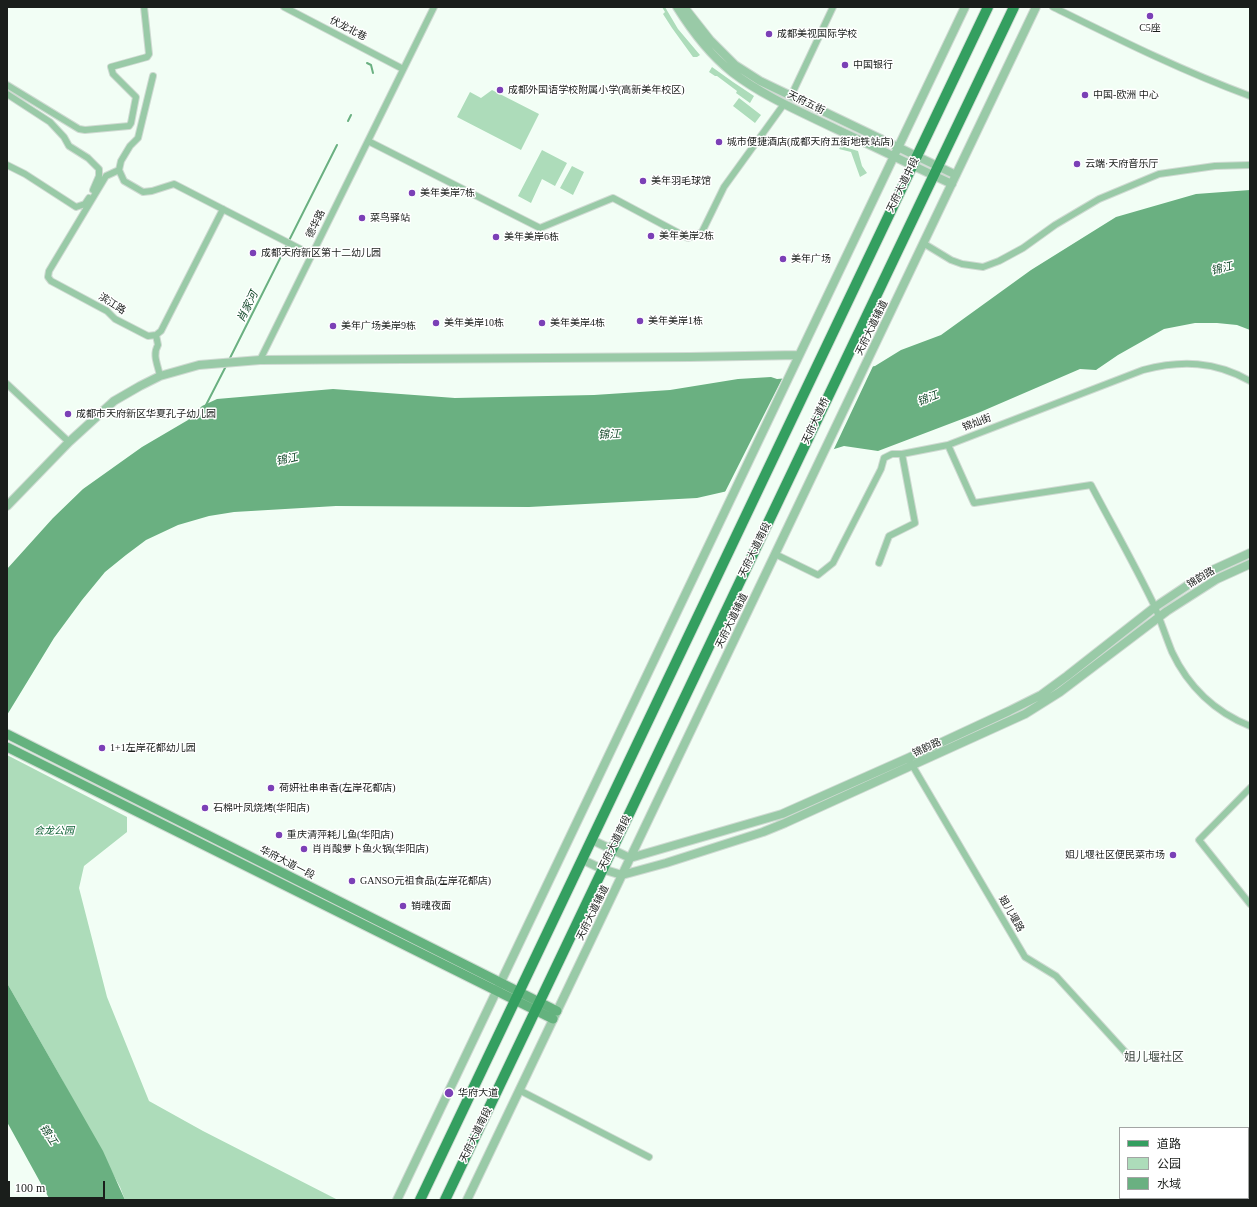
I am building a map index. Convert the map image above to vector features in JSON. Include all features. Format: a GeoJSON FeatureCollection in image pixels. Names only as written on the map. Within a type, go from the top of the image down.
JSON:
{"type":"FeatureCollection","features":[{"type":"Feature","properties":{"kind":"main road","name":"天府大道中段"},"geometry":{"type":"LineString","coordinates":[[592,840],[988,7]]}},
{"type":"Feature","properties":{"kind":"main road"},"geometry":{"type":"LineString","coordinates":[[936,171],[1014,7]]}},
{"type":"Feature","properties":{"kind":"main road","name":"天府大道桥"},"geometry":{"type":"LineString","coordinates":[[786,485],[936,171]]}},
{"type":"Feature","properties":{"kind":"main road","name":"天府大道南段"},"geometry":{"type":"LineString","coordinates":[[445,1200],[786,485]]}},
{"type":"Feature","properties":{"kind":"main road","name":"华府大道一段"},"geometry":{"type":"LineString","coordinates":[[7,734],[501,982],[518,996]]}},
{"type":"Feature","properties":{"kind":"main road"},"geometry":{"type":"LineString","coordinates":[[7,747],[497,991],[518,996],[537,1006],[553,1019]]}},
{"type":"Feature","properties":{"kind":"main road"},"geometry":{"type":"LineString","coordinates":[[420,1200],[592,840]]}},
{"type":"Feature","properties":{"kind":"main road"},"geometry":{"type":"LineString","coordinates":[[537,1006],[557,1011]]}},
{"type":"Feature","properties":{"kind":"street"},"geometry":{"type":"LineString","coordinates":[[7,85],[79,129],[85,130],[129,126],[131,124],[136,97],[113,74],[111,67],[147,57],[149,54],[144,7]]}},
{"type":"Feature","properties":{"kind":"street","name":"伏龙北巷"},"geometry":{"type":"LineString","coordinates":[[284,7],[403,69]]}},
{"type":"Feature","properties":{"kind":"street","name":"德华路"},"geometry":{"type":"LineString","coordinates":[[260,360],[434,7]]}},
{"type":"Feature","properties":{"kind":"street","name":"天府五街"},"geometry":{"type":"LineString","coordinates":[[677,7],[695,34],[727,67],[784,104],[912,165],[956,175]]}},
{"type":"Feature","properties":{"kind":"street","name":"天府五街"},"geometry":{"type":"LineString","coordinates":[[684,7],[710,40],[735,65],[760,81],[917,156],[952,184]]}},
{"type":"Feature","properties":{"kind":"street"},"geometry":{"type":"LineString","coordinates":[[790,96],[833,7]]}},
{"type":"Feature","properties":{"kind":"street"},"geometry":{"type":"LineString","coordinates":[[397,1200],[965,7]]}},
{"type":"Feature","properties":{"kind":"street","name":"天府大道辅道"},"geometry":{"type":"LineString","coordinates":[[467,1200],[1036,7]]}},
{"type":"Feature","properties":{"kind":"street"},"geometry":{"type":"LineString","coordinates":[[1053,7],[1207,80],[1250,96]]}},
{"type":"Feature","properties":{"kind":"street"},"geometry":{"type":"LineString","coordinates":[[153,76],[138,138],[130,146],[121,161],[119,170],[124,181],[143,192],[152,191],[174,184],[312,255]]}},
{"type":"Feature","properties":{"kind":"street"},"geometry":{"type":"LineString","coordinates":[[7,94],[50,122],[64,137],[69,146],[88,158],[99,169],[99,176],[96,186],[84,204],[76,206],[25,174],[7,165]]}},
{"type":"Feature","properties":{"kind":"street"},"geometry":{"type":"LineString","coordinates":[[368,141],[540,228],[613,198],[688,238],[702,232],[724,187],[784,104]]}},
{"type":"Feature","properties":{"kind":"street"},"geometry":{"type":"LineString","coordinates":[[923,243],[951,260],[962,264],[983,268],[1023,248],[1055,225],[1099,200],[1159,174],[1215,166],[1250,165]]}},
{"type":"Feature","properties":{"kind":"street","name":"滨江路"},"geometry":{"type":"LineString","coordinates":[[119,170],[106,176],[49,272],[48,277],[51,281],[108,311],[115,319],[148,336],[156,335]]}},
{"type":"Feature","properties":{"kind":"street"},"geometry":{"type":"LineString","coordinates":[[160,376],[155,356],[155,351],[158,345],[156,335],[161,330],[223,209]]}},
{"type":"Feature","properties":{"kind":"street"},"geometry":{"type":"LineString","coordinates":[[7,506],[69,442],[114,401],[160,376],[176,370],[199,365],[260,360],[799,355]]}},
{"type":"Feature","properties":{"kind":"street","name":"锦灿街"},"geometry":{"type":"LineString","coordinates":[[775,554],[818,575],[828,568],[833,563],[881,469],[884,458],[892,454],[902,454],[948,445],[1143,370],[1160,366],[1182,363],[1208,365],[1225,369],[1250,380]]}},
{"type":"Feature","properties":{"kind":"street"},"geometry":{"type":"LineString","coordinates":[[7,384],[69,442]]}},
{"type":"Feature","properties":{"kind":"street"},"geometry":{"type":"LineString","coordinates":[[948,445],[974,503],[1091,485],[1155,607],[1172,652],[1181,670],[1206,700],[1242,723],[1250,726]]}},
{"type":"Feature","properties":{"kind":"street"},"geometry":{"type":"LineString","coordinates":[[879,563],[889,536],[915,523],[902,454]]}},
{"type":"Feature","properties":{"kind":"street","name":"锦韵路"},"geometry":{"type":"LineString","coordinates":[[630,858],[782,814],[908,758],[1041,695],[1068,676],[1155,607],[1206,573],[1250,553]]}},
{"type":"Feature","properties":{"kind":"street","name":"锦韵路"},"geometry":{"type":"LineString","coordinates":[[622,875],[666,863],[763,832],[786,823],[1025,714],[1060,692],[1159,617],[1217,579],[1250,564]]}},
{"type":"Feature","properties":{"kind":"street","name":"姐儿堰路"},"geometry":{"type":"LineString","coordinates":[[908,758],[1025,957],[1056,976],[1128,1055]]}},
{"type":"Feature","properties":{"kind":"street"},"geometry":{"type":"LineString","coordinates":[[1250,788],[1199,840],[1250,904]]}},
{"type":"Feature","properties":{"kind":"street"},"geometry":{"type":"LineString","coordinates":[[592,840],[630,858]]}},
{"type":"Feature","properties":{"kind":"street"},"geometry":{"type":"LineString","coordinates":[[583,860],[602,869],[622,875]]}},
{"type":"Feature","properties":{"kind":"street"},"geometry":{"type":"LineString","coordinates":[[519,1090],[649,1156]]}},
{"type":"Feature","properties":{"kind":"green space"},"geometry":{"type":"Polygon","coordinates":[[[662,7],[665,7],[678,29],[700,55],[693,57],[663,14],[665,12],[662,7]]]}},
{"type":"Feature","properties":{"kind":"green space"},"geometry":{"type":"Polygon","coordinates":[[[712,67],[754,96],[750,103],[736,93],[737,91],[709,72],[712,67]]]}},
{"type":"Feature","properties":{"kind":"green space"},"geometry":{"type":"Polygon","coordinates":[[[492,90],[539,114],[521,150],[457,117],[470,92],[481,98],[492,90]]]}},
{"type":"Feature","properties":{"kind":"green space"},"geometry":{"type":"Polygon","coordinates":[[[739,98],[761,115],[755,123],[733,106],[739,98]]]}},
{"type":"Feature","properties":{"kind":"green space"},"geometry":{"type":"Polygon","coordinates":[[[841,146],[858,151],[862,166],[867,173],[860,177],[851,152],[839,149],[841,146]]]}},
{"type":"Feature","properties":{"kind":"green space"},"geometry":{"type":"Polygon","coordinates":[[[542,150],[567,163],[555,186],[542,179],[531,203],[518,196],[542,150]]]}},
{"type":"Feature","properties":{"kind":"green space"},"geometry":{"type":"Polygon","coordinates":[[[572,166],[584,172],[573,195],[560,188],[572,166]]]}},
{"type":"Feature","properties":{"kind":"green space","name":"会龙公园"},"geometry":{"type":"Polygon","coordinates":[[[7,755],[127,817],[127,832],[84,866],[79,888],[107,997],[149,1101],[203,1131],[338,1200],[125,1200],[120,1187],[60,1076],[7,983],[7,755]]]}},
{"type":"Feature","properties":{"kind":"water","name":"锦江"},"geometry":{"type":"Polygon","coordinates":[[[1250,190],[1250,330],[1237,325],[1217,323],[1195,323],[1164,329],[1118,355],[1096,370],[1080,369],[978,413],[878,451],[844,446],[782,465],[732,490],[697,498],[529,507],[336,506],[234,512],[209,516],[178,525],[146,540],[105,572],[54,638],[7,715],[7,569],[53,518],[83,489],[142,447],[188,420],[202,406],[217,399],[333,389],[455,398],[594,395],[670,390],[738,379],[771,377],[777,379],[825,375],[875,366],[901,350],[941,335],[1031,270],[1116,217],[1196,194],[1250,190]]]}},
{"type":"Feature","properties":{"kind":"water","name":"锦江"},"geometry":{"type":"Polygon","coordinates":[[[7,983],[103,1151],[125,1200],[50,1200],[7,1122],[7,983]]]}},
{"type":"Feature","properties":{"kind":"pier"},"geometry":{"type":"Polygon","coordinates":[[[874,364],[833,451],[783,467],[752,484],[724,494],[783,377],[825,373],[874,364]]]}},
{"type":"Feature","properties":{"kind":"waterway","name":"肖家河"},"geometry":{"type":"LineString","coordinates":[[367,63],[371,65],[373,73]]}},
{"type":"Feature","properties":{"kind":"waterway","name":"肖家河"},"geometry":{"type":"LineString","coordinates":[[348,121],[351,115]]}},
{"type":"Feature","properties":{"kind":"waterway","name":"肖家河"},"geometry":{"type":"LineString","coordinates":[[229,360],[337,145]]}},
{"type":"Feature","properties":{"kind":"waterway","name":"肖家河"},"geometry":{"type":"LineString","coordinates":[[206,405],[226,366]]}},
{"type":"Feature","properties":{"kind":"place","name":"C5座"},"geometry":{"type":"Point","coordinates":[1150,16]}},
{"type":"Feature","properties":{"kind":"place","name":"成都美视国际学校"},"geometry":{"type":"Point","coordinates":[769,34]}},
{"type":"Feature","properties":{"kind":"place","name":"中国银行"},"geometry":{"type":"Point","coordinates":[845,65]}},
{"type":"Feature","properties":{"kind":"place","name":"成都外国语学校附属小学(高新美年校区)"},"geometry":{"type":"Point","coordinates":[500,90]}},
{"type":"Feature","properties":{"kind":"place","name":"中国-欧洲 中心"},"geometry":{"type":"Point","coordinates":[1085,95]}},
{"type":"Feature","properties":{"kind":"place","name":"城市便捷酒店(成都天府五街地铁站店)"},"geometry":{"type":"Point","coordinates":[719,142]}},
{"type":"Feature","properties":{"kind":"place","name":"云端·天府音乐厅"},"geometry":{"type":"Point","coordinates":[1077,164]}},
{"type":"Feature","properties":{"kind":"place","name":"美年羽毛球馆"},"geometry":{"type":"Point","coordinates":[643,181]}},
{"type":"Feature","properties":{"kind":"place","name":"美年美岸7栋"},"geometry":{"type":"Point","coordinates":[412,193]}},
{"type":"Feature","properties":{"kind":"place","name":"菜鸟驿站"},"geometry":{"type":"Point","coordinates":[362,218]}},
{"type":"Feature","properties":{"kind":"place","name":"美年美岸2栋"},"geometry":{"type":"Point","coordinates":[651,236]}},
{"type":"Feature","properties":{"kind":"place","name":"美年美岸6栋"},"geometry":{"type":"Point","coordinates":[496,237]}},
{"type":"Feature","properties":{"kind":"place","name":"成都天府新区第十二幼儿园"},"geometry":{"type":"Point","coordinates":[253,253]}},
{"type":"Feature","properties":{"kind":"place","name":"美年广场"},"geometry":{"type":"Point","coordinates":[783,259]}},
{"type":"Feature","properties":{"kind":"place","name":"美年美岸1栋"},"geometry":{"type":"Point","coordinates":[640,321]}},
{"type":"Feature","properties":{"kind":"place","name":"美年美岸10栋"},"geometry":{"type":"Point","coordinates":[436,323]}},
{"type":"Feature","properties":{"kind":"place","name":"美年美岸4栋"},"geometry":{"type":"Point","coordinates":[542,323]}},
{"type":"Feature","properties":{"kind":"place","name":"美年广场美岸9栋"},"geometry":{"type":"Point","coordinates":[333,326]}},
{"type":"Feature","properties":{"kind":"place","name":"成都市天府新区华夏孔子幼儿园"},"geometry":{"type":"Point","coordinates":[68,414]}},
{"type":"Feature","properties":{"kind":"place","name":"1+1左岸花都幼儿园"},"geometry":{"type":"Point","coordinates":[102,748]}},
{"type":"Feature","properties":{"kind":"place","name":"荷妍社串串香(左岸花都店)"},"geometry":{"type":"Point","coordinates":[271,788]}},
{"type":"Feature","properties":{"kind":"place","name":"石棉叶凤烧烤(华阳店)"},"geometry":{"type":"Point","coordinates":[205,808]}},
{"type":"Feature","properties":{"kind":"place","name":"重庆清萍耗儿鱼(华阳店)"},"geometry":{"type":"Point","coordinates":[279,835]}},
{"type":"Feature","properties":{"kind":"place","name":"肖肖酸萝卜鱼火锅(华阳店)"},"geometry":{"type":"Point","coordinates":[304,849]}},
{"type":"Feature","properties":{"kind":"place","name":"姐儿堰社区便民菜市场"},"geometry":{"type":"Point","coordinates":[1173,855]}},
{"type":"Feature","properties":{"kind":"place","name":"GANSO元祖食品(左岸花都店)"},"geometry":{"type":"Point","coordinates":[352,881]}},
{"type":"Feature","properties":{"kind":"place","name":"销魂夜面"},"geometry":{"type":"Point","coordinates":[403,906]}},
{"type":"Feature","properties":{"kind":"place","name":"华府大道"},"geometry":{"type":"Point","coordinates":[449,1093]}},
{"type":"Feature","properties":{"kind":"district","name":"姐儿堰社区"},"geometry":{"type":"Point","coordinates":[1154,1058]}}]}
